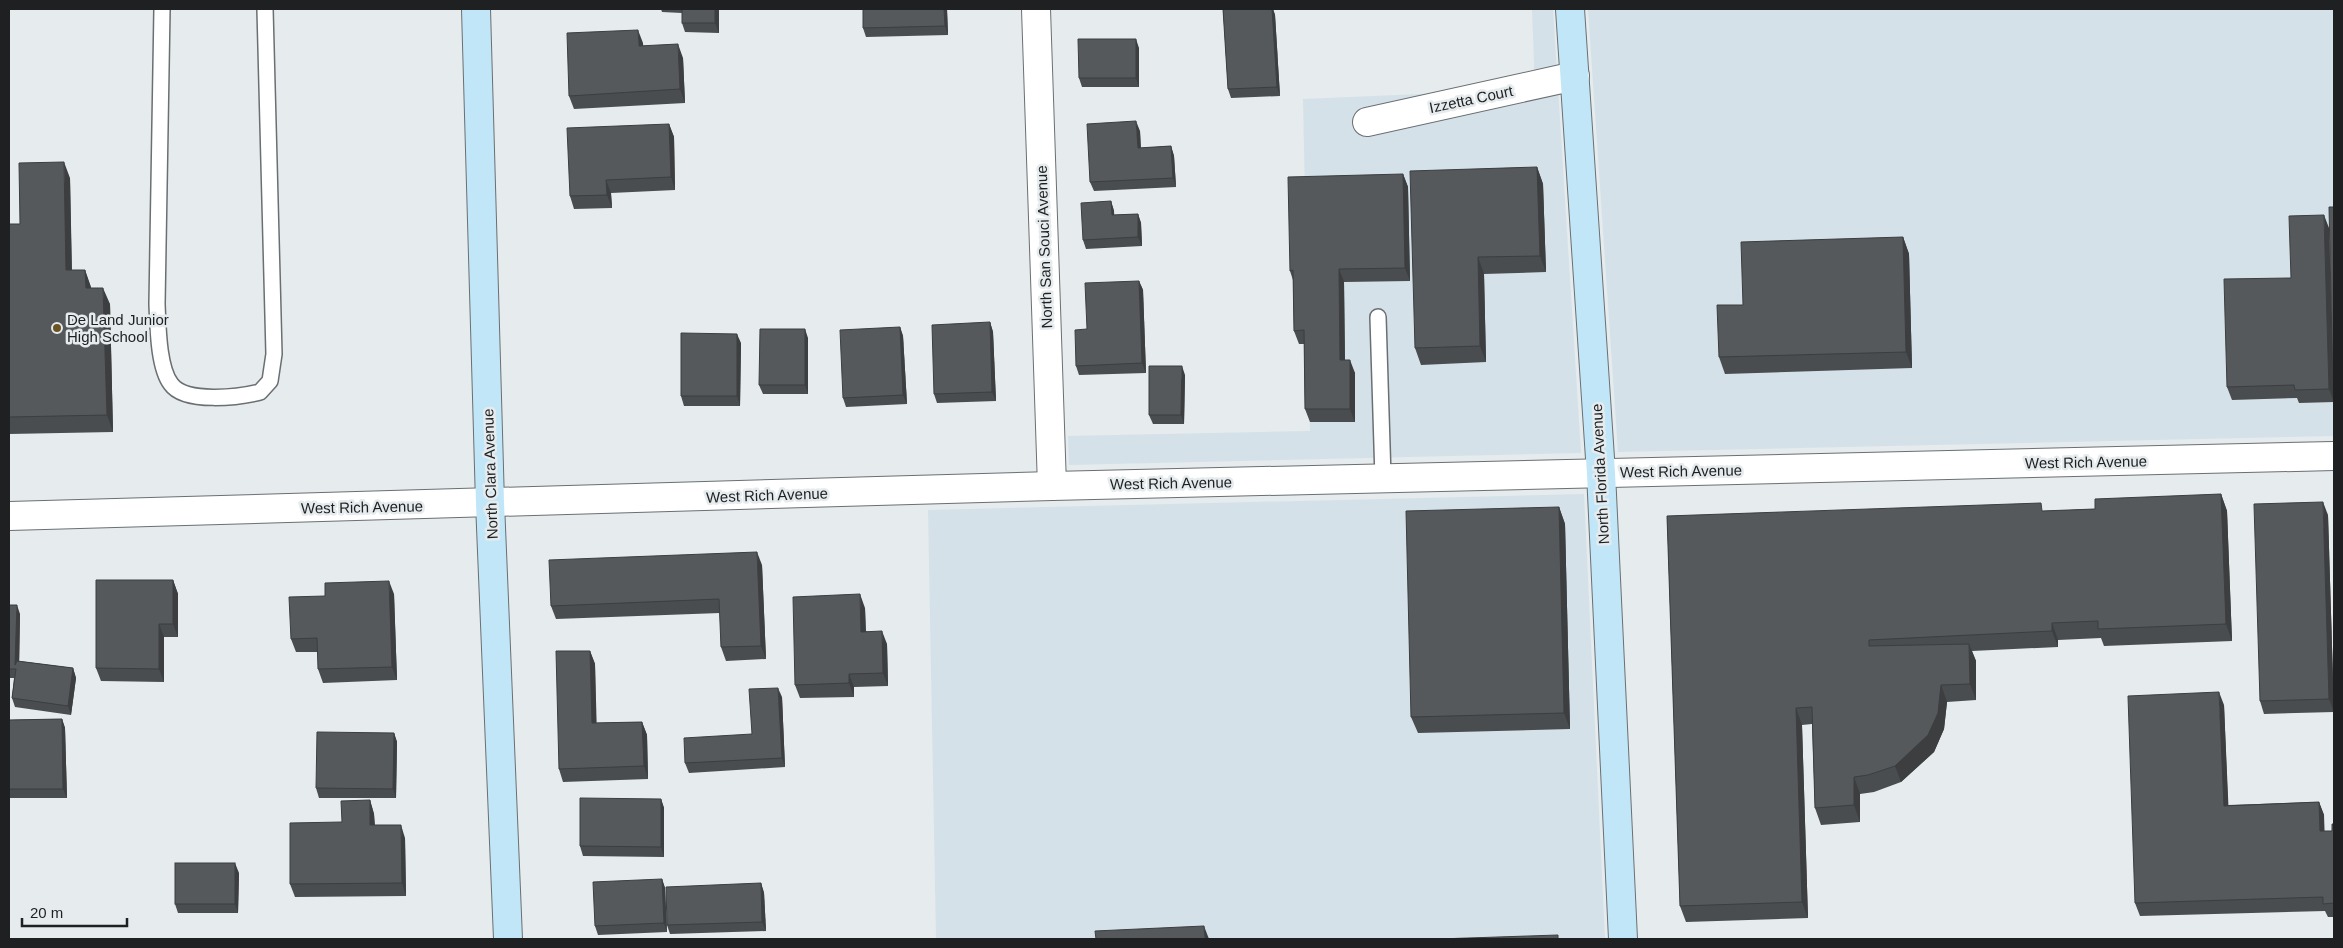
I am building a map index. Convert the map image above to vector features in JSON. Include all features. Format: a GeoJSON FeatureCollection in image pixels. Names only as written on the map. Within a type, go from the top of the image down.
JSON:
{"type":"FeatureCollection","features":[{"type":"Feature","properties":{"kind":"street","name":"North Clara Avenue"},"geometry":{"type":"LineString","coordinates":[[476,9],[490,504],[508,939]]}},
{"type":"Feature","properties":{"kind":"street","name":"North San Souci Avenue"},"geometry":{"type":"LineString","coordinates":[[1036,9],[1052,486]]}},
{"type":"Feature","properties":{"kind":"street","name":"North Florida Avenue"},"geometry":{"type":"LineString","coordinates":[[1570,9],[1601,473],[1623,939]]}},
{"type":"Feature","properties":{"kind":"street","name":"Izzetta Court"},"geometry":{"type":"LineString","coordinates":[[1367,122],[1575,76]]}},
{"type":"Feature","properties":{"kind":"street","name":"West Rich Avenue"},"geometry":{"type":"LineString","coordinates":[[9,516],[490,504],[1052,486],[2334,456]]}},
{"type":"Feature","properties":{"kind":"lane"},"geometry":{"type":"LineString","coordinates":[[162,9],[157,304],[160,350],[171,384],[184,393],[227,397],[260,392],[270,381],[274,354],[265,9]]}},
{"type":"Feature","properties":{"kind":"lane"},"geometry":{"type":"LineString","coordinates":[[1378,317],[1384,478]]}},
{"type":"Feature","properties":{"kind":"shaded area"},"geometry":{"type":"Polygon","coordinates":[[[1532,9],[1553,9],[1581,453],[1069,465],[1068,436],[1310,431],[1303,99],[1535,89],[1532,9]]]}},
{"type":"Feature","properties":{"kind":"shaded area"},"geometry":{"type":"Polygon","coordinates":[[[1588,9],[2334,9],[2334,436],[1618,452],[1588,9]]]}},
{"type":"Feature","properties":{"kind":"shaded area"},"geometry":{"type":"Polygon","coordinates":[[[1584,494],[1605,939],[936,939],[928,510],[1584,494]]]}},
{"type":"Feature","properties":{"kind":"building"},"geometry":{"type":"Polygon","coordinates":[[[682,9],[715,9],[715,23],[682,23],[682,9]]]}},
{"type":"Feature","properties":{"kind":"building"},"geometry":{"type":"Polygon","coordinates":[[[863,9],[944,9],[945,26],[863,28],[863,9]]]}},
{"type":"Feature","properties":{"kind":"building"},"geometry":{"type":"Polygon","coordinates":[[[1223,9],[1272,9],[1277,87],[1228,89],[1223,9]]]}},
{"type":"Feature","properties":{"kind":"building"},"geometry":{"type":"Polygon","coordinates":[[[638,30],[639,46],[678,44],[680,89],[569,96],[567,33],[638,30]]]}},
{"type":"Feature","properties":{"kind":"building"},"geometry":{"type":"Polygon","coordinates":[[[1078,39],[1136,39],[1136,78],[1079,78],[1078,39]]]}},
{"type":"Feature","properties":{"kind":"building"},"geometry":{"type":"Polygon","coordinates":[[[1136,121],[1138,148],[1171,146],[1173,178],[1090,182],[1087,124],[1136,121]]]}},
{"type":"Feature","properties":{"kind":"building"},"geometry":{"type":"Polygon","coordinates":[[[669,124],[671,177],[606,180],[607,195],[570,196],[567,128],[669,124]]]}},
{"type":"Feature","properties":{"kind":"building"},"geometry":{"type":"Polygon","coordinates":[[[64,162],[66,270],[85,270],[86,288],[103,288],[107,415],[9,417],[9,224],[20,224],[19,163],[64,162]]]}},
{"type":"Feature","properties":{"kind":"building"},"geometry":{"type":"Polygon","coordinates":[[[1537,167],[1540,256],[1478,257],[1480,346],[1415,348],[1410,171],[1537,167]]]}},
{"type":"Feature","properties":{"kind":"building"},"geometry":{"type":"Polygon","coordinates":[[[1403,174],[1405,268],[1339,269],[1340,360],[1350,360],[1350,409],[1305,409],[1304,330],[1294,331],[1293,270],[1290,271],[1288,177],[1403,174]]]}},
{"type":"Feature","properties":{"kind":"building"},"geometry":{"type":"Polygon","coordinates":[[[1111,201],[1112,215],[1138,214],[1138,237],[1083,240],[1081,203],[1111,201]]]}},
{"type":"Feature","properties":{"kind":"building"},"geometry":{"type":"Polygon","coordinates":[[[2329,207],[2334,207],[2334,391],[2333,391],[2329,207]]]}},
{"type":"Feature","properties":{"kind":"building"},"geometry":{"type":"Polygon","coordinates":[[[2324,215],[2329,389],[2295,390],[2294,385],[2227,387],[2224,279],[2291,278],[2289,216],[2324,215]]]}},
{"type":"Feature","properties":{"kind":"building"},"geometry":{"type":"Polygon","coordinates":[[[1903,237],[1906,352],[1719,357],[1717,305],[1743,305],[1741,242],[1903,237]]]}},
{"type":"Feature","properties":{"kind":"building"},"geometry":{"type":"Polygon","coordinates":[[[1139,281],[1142,363],[1076,366],[1075,330],[1087,329],[1085,283],[1139,281]]]}},
{"type":"Feature","properties":{"kind":"building"},"geometry":{"type":"Polygon","coordinates":[[[990,322],[992,392],[934,394],[932,325],[990,322]]]}},
{"type":"Feature","properties":{"kind":"building"},"geometry":{"type":"Polygon","coordinates":[[[900,327],[903,395],[843,398],[840,330],[900,327]]]}},
{"type":"Feature","properties":{"kind":"building"},"geometry":{"type":"Polygon","coordinates":[[[760,329],[805,329],[805,385],[759,385],[760,329]]]}},
{"type":"Feature","properties":{"kind":"building"},"geometry":{"type":"Polygon","coordinates":[[[681,333],[737,334],[737,396],[681,396],[681,333]]]}},
{"type":"Feature","properties":{"kind":"building"},"geometry":{"type":"Polygon","coordinates":[[[1149,366],[1182,366],[1181,415],[1149,415],[1149,366]]]}},
{"type":"Feature","properties":{"kind":"building"},"geometry":{"type":"Polygon","coordinates":[[[2221,494],[2226,624],[2098,629],[2098,621],[2052,623],[2052,631],[1869,640],[1869,646],[1969,644],[1970,684],[1941,685],[1938,713],[1928,735],[1895,766],[1868,775],[1854,777],[1854,805],[1815,808],[1812,707],[1796,708],[1802,902],[1680,906],[1667,516],[2041,503],[2042,511],[2095,509],[2095,499],[2221,494]]]}},
{"type":"Feature","properties":{"kind":"building"},"geometry":{"type":"Polygon","coordinates":[[[2323,502],[2329,699],[2260,701],[2254,504],[2323,502]]]}},
{"type":"Feature","properties":{"kind":"building"},"geometry":{"type":"Polygon","coordinates":[[[1559,507],[1564,713],[1411,717],[1406,511],[1559,507]]]}},
{"type":"Feature","properties":{"kind":"building"},"geometry":{"type":"Polygon","coordinates":[[[757,552],[761,646],[721,647],[719,599],[551,606],[549,560],[757,552]]]}},
{"type":"Feature","properties":{"kind":"building"},"geometry":{"type":"Polygon","coordinates":[[[96,580],[173,580],[173,624],[159,624],[159,669],[96,668],[96,580]]]}},
{"type":"Feature","properties":{"kind":"building"},"geometry":{"type":"Polygon","coordinates":[[[389,581],[392,667],[318,669],[317,638],[291,639],[289,597],[325,596],[325,583],[389,581]]]}},
{"type":"Feature","properties":{"kind":"building"},"geometry":{"type":"Polygon","coordinates":[[[860,594],[861,632],[882,631],[883,673],[849,674],[849,683],[795,685],[793,597],[860,594]]]}},
{"type":"Feature","properties":{"kind":"building"},"geometry":{"type":"Polygon","coordinates":[[[9,605],[17,605],[15,665],[17,661],[73,668],[68,706],[12,698],[16,669],[9,669],[9,605]]]}},
{"type":"Feature","properties":{"kind":"building"},"geometry":{"type":"Polygon","coordinates":[[[556,651],[590,651],[592,723],[642,722],[644,766],[559,769],[556,651]]]}},
{"type":"Feature","properties":{"kind":"building"},"geometry":{"type":"Polygon","coordinates":[[[778,688],[782,758],[685,763],[684,738],[752,734],[749,689],[778,688]]]}},
{"type":"Feature","properties":{"kind":"building"},"geometry":{"type":"Polygon","coordinates":[[[2219,692],[2224,806],[2319,802],[2320,831],[2332,831],[2332,824],[2334,824],[2334,903],[2323,904],[2323,897],[2135,903],[2128,696],[2219,692]]]}},
{"type":"Feature","properties":{"kind":"building"},"geometry":{"type":"Polygon","coordinates":[[[62,719],[63,789],[9,789],[9,720],[62,719]]]}},
{"type":"Feature","properties":{"kind":"building"},"geometry":{"type":"Polygon","coordinates":[[[317,732],[394,733],[393,789],[316,788],[317,732]]]}},
{"type":"Feature","properties":{"kind":"building"},"geometry":{"type":"Polygon","coordinates":[[[580,798],[661,799],[661,847],[580,846],[580,798]]]}},
{"type":"Feature","properties":{"kind":"building"},"geometry":{"type":"Polygon","coordinates":[[[370,800],[370,825],[401,825],[402,883],[290,884],[290,823],[342,822],[341,801],[370,800]]]}},
{"type":"Feature","properties":{"kind":"building"},"geometry":{"type":"Polygon","coordinates":[[[175,863],[235,863],[235,904],[175,904],[175,863]]]}},
{"type":"Feature","properties":{"kind":"building"},"geometry":{"type":"Polygon","coordinates":[[[662,879],[664,923],[595,926],[593,882],[662,879]]]}},
{"type":"Feature","properties":{"kind":"building"},"geometry":{"type":"Polygon","coordinates":[[[761,883],[762,922],[667,925],[666,887],[761,883]]]}},
{"type":"Feature","properties":{"kind":"building"},"geometry":{"type":"Polygon","coordinates":[[[1204,926],[1205,939],[1096,939],[1095,931],[1204,926]]]}},
{"type":"Feature","properties":{"kind":"building"},"geometry":{"type":"Polygon","coordinates":[[[1558,935],[1558,939],[1438,939],[1558,935]]]}},
{"type":"Feature","properties":{"kind":"place","name":"De Land Junior High School"},"geometry":{"type":"Point","coordinates":[57,328]}}]}
